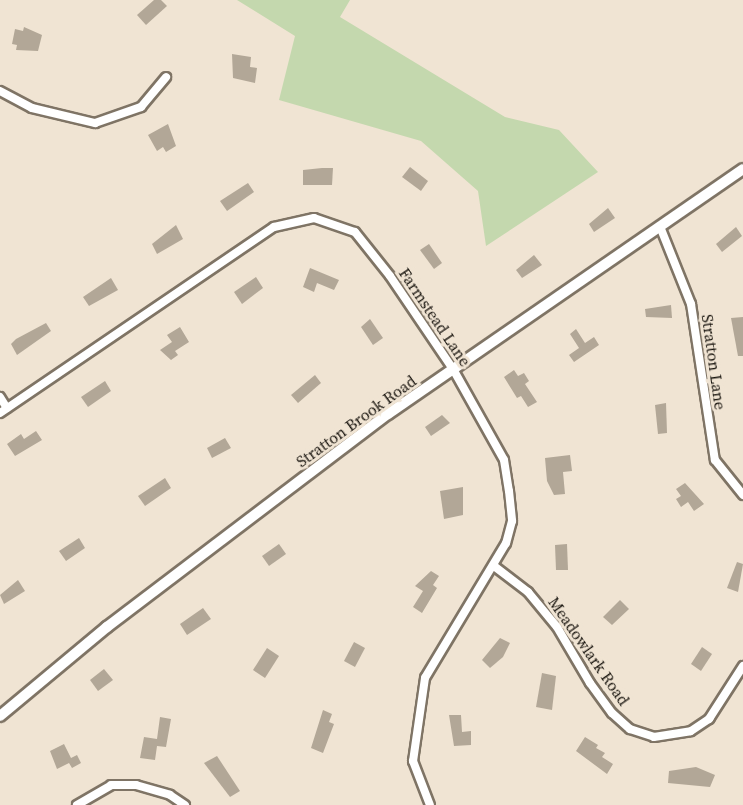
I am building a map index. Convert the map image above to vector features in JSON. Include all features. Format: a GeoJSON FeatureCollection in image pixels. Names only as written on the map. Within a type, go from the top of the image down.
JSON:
{"type":"FeatureCollection","features":[{"type":"Feature","properties":{"kind":"street"},"geometry":{"type":"LineString","coordinates":[[0,91],[32,108],[95,123],[141,106],[166,77]]}},
{"type":"Feature","properties":{"kind":"street","name":"Stratton Brook Road"},"geometry":{"type":"LineString","coordinates":[[0,716],[107,627],[453,369],[661,229],[743,169]]}},
{"type":"Feature","properties":{"kind":"street","name":"Farmstead Lane"},"geometry":{"type":"LineString","coordinates":[[4,411],[274,227],[303,219],[334,222],[355,232],[390,276],[453,369],[504,460],[512,520],[494,566],[425,678],[413,761],[430,805]]}},
{"type":"Feature","properties":{"kind":"street","name":"Stratton Lane"},"geometry":{"type":"LineString","coordinates":[[661,229],[691,304],[715,460],[743,495]]}},
{"type":"Feature","properties":{"kind":"street"},"geometry":{"type":"LineString","coordinates":[[0,397],[4,411]]}},
{"type":"Feature","properties":{"kind":"street","name":"Meadowlark Road"},"geometry":{"type":"LineString","coordinates":[[494,566],[535,600],[557,627],[601,698],[630,729],[654,737],[691,731],[709,719],[743,666]]}},
{"type":"Feature","properties":{"kind":"street"},"geometry":{"type":"LineString","coordinates":[[77,805],[111,785],[136,785],[170,795],[185,805]]}},
{"type":"Feature","properties":{"kind":"green space"},"geometry":{"type":"Polygon","coordinates":[[[237,0],[350,0],[340,17],[505,117],[559,130],[598,172],[486,246],[478,191],[421,141],[279,100],[295,36],[237,0]]]}},
{"type":"Feature","properties":{"kind":"building"},"geometry":{"type":"Polygon","coordinates":[[[154,0],[161,0],[167,6],[146,25],[137,15],[154,0]]]}},
{"type":"Feature","properties":{"kind":"building"},"geometry":{"type":"Polygon","coordinates":[[[24,27],[42,35],[38,51],[16,50],[17,45],[12,44],[15,29],[23,31],[24,27]]]}},
{"type":"Feature","properties":{"kind":"building"},"geometry":{"type":"Polygon","coordinates":[[[232,54],[251,57],[250,67],[257,68],[255,83],[233,78],[232,54]]]}},
{"type":"Feature","properties":{"kind":"building"},"geometry":{"type":"Polygon","coordinates":[[[168,124],[176,146],[166,152],[163,147],[157,151],[148,135],[168,124]]]}},
{"type":"Feature","properties":{"kind":"building"},"geometry":{"type":"Polygon","coordinates":[[[410,167],[428,181],[421,191],[402,177],[410,167]]]}},
{"type":"Feature","properties":{"kind":"building"},"geometry":{"type":"Polygon","coordinates":[[[333,168],[332,185],[303,185],[303,170],[333,168]]]}},
{"type":"Feature","properties":{"kind":"building"},"geometry":{"type":"Polygon","coordinates":[[[248,183],[254,192],[227,211],[220,201],[248,183]]]}},
{"type":"Feature","properties":{"kind":"building"},"geometry":{"type":"Polygon","coordinates":[[[608,208],[615,218],[594,232],[589,224],[608,208]]]}},
{"type":"Feature","properties":{"kind":"building"},"geometry":{"type":"Polygon","coordinates":[[[176,225],[183,239],[157,254],[152,244],[176,225]]]}},
{"type":"Feature","properties":{"kind":"building"},"geometry":{"type":"Polygon","coordinates":[[[736,227],[742,236],[722,252],[716,244],[736,227]]]}},
{"type":"Feature","properties":{"kind":"building"},"geometry":{"type":"Polygon","coordinates":[[[429,244],[442,263],[434,269],[420,250],[429,244]]]}},
{"type":"Feature","properties":{"kind":"building"},"geometry":{"type":"Polygon","coordinates":[[[534,255],[542,265],[522,278],[516,270],[534,255]]]}},
{"type":"Feature","properties":{"kind":"building"},"geometry":{"type":"Polygon","coordinates":[[[310,268],[339,280],[334,290],[317,283],[314,292],[303,287],[310,268]]]}},
{"type":"Feature","properties":{"kind":"building"},"geometry":{"type":"Polygon","coordinates":[[[256,277],[263,288],[242,304],[234,292],[256,277]]]}},
{"type":"Feature","properties":{"kind":"building"},"geometry":{"type":"Polygon","coordinates":[[[111,278],[118,290],[89,306],[83,297],[111,278]]]}},
{"type":"Feature","properties":{"kind":"building"},"geometry":{"type":"Polygon","coordinates":[[[671,305],[672,318],[646,317],[645,309],[671,305]]]}},
{"type":"Feature","properties":{"kind":"building"},"geometry":{"type":"Polygon","coordinates":[[[743,317],[743,356],[738,356],[731,318],[743,317]]]}},
{"type":"Feature","properties":{"kind":"building"},"geometry":{"type":"Polygon","coordinates":[[[370,319],[383,338],[373,345],[361,327],[370,319]]]}},
{"type":"Feature","properties":{"kind":"building"},"geometry":{"type":"Polygon","coordinates":[[[46,323],[51,331],[17,355],[11,344],[46,323]]]}},
{"type":"Feature","properties":{"kind":"building"},"geometry":{"type":"Polygon","coordinates":[[[180,327],[189,342],[175,351],[178,355],[171,360],[160,350],[172,342],[167,335],[180,327]]]}},
{"type":"Feature","properties":{"kind":"building"},"geometry":{"type":"Polygon","coordinates":[[[576,329],[585,343],[594,337],[599,345],[574,362],[569,355],[579,348],[570,334],[576,329]]]}},
{"type":"Feature","properties":{"kind":"building"},"geometry":{"type":"Polygon","coordinates":[[[514,370],[518,376],[524,373],[529,381],[525,384],[537,402],[528,407],[521,396],[517,398],[504,377],[514,370]]]}},
{"type":"Feature","properties":{"kind":"building"},"geometry":{"type":"Polygon","coordinates":[[[315,375],[321,383],[298,403],[291,395],[315,375]]]}},
{"type":"Feature","properties":{"kind":"building"},"geometry":{"type":"Polygon","coordinates":[[[105,381],[111,391],[88,407],[81,397],[105,381]]]}},
{"type":"Feature","properties":{"kind":"building"},"geometry":{"type":"Polygon","coordinates":[[[666,403],[667,433],[658,434],[655,405],[666,403]]]}},
{"type":"Feature","properties":{"kind":"building"},"geometry":{"type":"Polygon","coordinates":[[[442,415],[450,423],[431,436],[425,427],[442,415]]]}},
{"type":"Feature","properties":{"kind":"building"},"geometry":{"type":"Polygon","coordinates":[[[36,431],[42,440],[15,456],[7,444],[21,434],[24,439],[36,431]]]}},
{"type":"Feature","properties":{"kind":"building"},"geometry":{"type":"Polygon","coordinates":[[[225,438],[231,448],[212,458],[207,448],[225,438]]]}},
{"type":"Feature","properties":{"kind":"building"},"geometry":{"type":"Polygon","coordinates":[[[570,455],[572,471],[563,472],[565,494],[554,495],[547,481],[545,458],[570,455]]]}},
{"type":"Feature","properties":{"kind":"building"},"geometry":{"type":"Polygon","coordinates":[[[165,478],[171,488],[145,506],[138,496],[165,478]]]}},
{"type":"Feature","properties":{"kind":"building"},"geometry":{"type":"Polygon","coordinates":[[[685,483],[704,504],[694,511],[688,502],[681,507],[676,499],[681,496],[676,489],[685,483]]]}},
{"type":"Feature","properties":{"kind":"building"},"geometry":{"type":"Polygon","coordinates":[[[463,487],[463,515],[444,519],[440,491],[463,487]]]}},
{"type":"Feature","properties":{"kind":"building"},"geometry":{"type":"Polygon","coordinates":[[[79,538],[85,548],[66,561],[59,551],[79,538]]]}},
{"type":"Feature","properties":{"kind":"building"},"geometry":{"type":"Polygon","coordinates":[[[279,544],[286,554],[269,566],[262,556],[279,544]]]}},
{"type":"Feature","properties":{"kind":"building"},"geometry":{"type":"Polygon","coordinates":[[[567,544],[568,570],[556,570],[555,545],[567,544]]]}},
{"type":"Feature","properties":{"kind":"building"},"geometry":{"type":"Polygon","coordinates":[[[737,562],[743,564],[738,592],[727,588],[737,562]]]}},
{"type":"Feature","properties":{"kind":"building"},"geometry":{"type":"Polygon","coordinates":[[[431,571],[439,576],[433,585],[437,588],[422,613],[413,607],[423,591],[415,586],[431,571]]]}},
{"type":"Feature","properties":{"kind":"building"},"geometry":{"type":"Polygon","coordinates":[[[18,580],[25,591],[4,604],[0,595],[18,580]]]}},
{"type":"Feature","properties":{"kind":"building"},"geometry":{"type":"Polygon","coordinates":[[[620,600],[629,609],[612,625],[603,617],[620,600]]]}},
{"type":"Feature","properties":{"kind":"building"},"geometry":{"type":"Polygon","coordinates":[[[203,608],[211,619],[187,635],[180,624],[203,608]]]}},
{"type":"Feature","properties":{"kind":"building"},"geometry":{"type":"Polygon","coordinates":[[[500,638],[510,643],[503,657],[490,668],[482,660],[500,638]]]}},
{"type":"Feature","properties":{"kind":"building"},"geometry":{"type":"Polygon","coordinates":[[[354,642],[365,648],[355,667],[344,661],[354,642]]]}},
{"type":"Feature","properties":{"kind":"building"},"geometry":{"type":"Polygon","coordinates":[[[702,647],[712,654],[701,671],[691,664],[702,647]]]}},
{"type":"Feature","properties":{"kind":"building"},"geometry":{"type":"Polygon","coordinates":[[[267,648],[279,656],[265,678],[253,670],[267,648]]]}},
{"type":"Feature","properties":{"kind":"building"},"geometry":{"type":"Polygon","coordinates":[[[104,669],[113,680],[98,691],[90,680],[104,669]]]}},
{"type":"Feature","properties":{"kind":"building"},"geometry":{"type":"Polygon","coordinates":[[[542,673],[556,676],[552,710],[536,707],[542,673]]]}},
{"type":"Feature","properties":{"kind":"building"},"geometry":{"type":"Polygon","coordinates":[[[323,710],[332,714],[329,722],[334,724],[323,753],[311,748],[323,710]]]}},
{"type":"Feature","properties":{"kind":"building"},"geometry":{"type":"Polygon","coordinates":[[[449,715],[461,715],[462,732],[471,731],[471,745],[454,746],[449,715]]]}},
{"type":"Feature","properties":{"kind":"building"},"geometry":{"type":"Polygon","coordinates":[[[160,717],[171,719],[166,747],[157,746],[155,760],[140,758],[144,737],[157,739],[160,717]]]}},
{"type":"Feature","properties":{"kind":"building"},"geometry":{"type":"Polygon","coordinates":[[[585,737],[598,745],[596,748],[605,753],[602,757],[613,764],[607,774],[576,751],[585,737]]]}},
{"type":"Feature","properties":{"kind":"building"},"geometry":{"type":"Polygon","coordinates":[[[64,744],[71,758],[77,755],[81,763],[72,768],[69,763],[57,769],[50,751],[64,744]]]}},
{"type":"Feature","properties":{"kind":"building"},"geometry":{"type":"Polygon","coordinates":[[[217,756],[240,791],[230,797],[204,763],[217,756]]]}},
{"type":"Feature","properties":{"kind":"building"},"geometry":{"type":"Polygon","coordinates":[[[696,767],[715,775],[710,787],[668,783],[669,771],[696,767]]]}}]}
